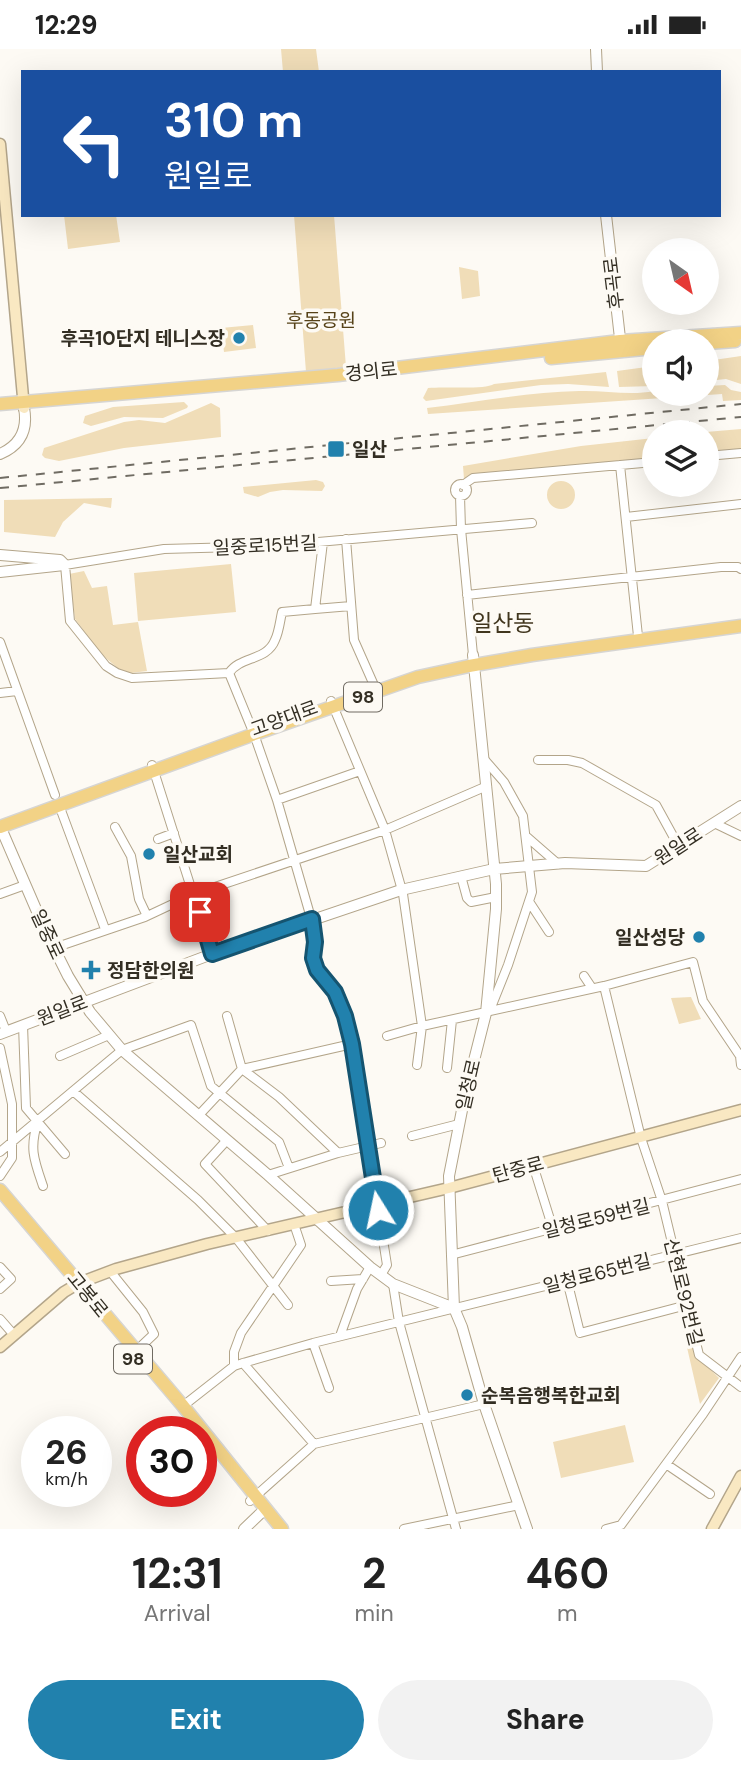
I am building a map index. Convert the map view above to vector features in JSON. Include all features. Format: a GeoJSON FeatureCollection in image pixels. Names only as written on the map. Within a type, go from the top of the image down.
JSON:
{"type":"FeatureCollection","features":[{"type":"Feature","properties":{"kind":"main road"},"geometry":{"type":"LineString","coordinates":[[0,144],[24,405]]}},
{"type":"Feature","properties":{"kind":"main road","name":"경의로"},"geometry":{"type":"LineString","coordinates":[[0,404],[24,405],[741,333]]}},
{"type":"Feature","properties":{"kind":"main road"},"geometry":{"type":"LineString","coordinates":[[719,342],[741,341]]}},
{"type":"Feature","properties":{"kind":"main road","name":"경의로"},"geometry":{"type":"LineString","coordinates":[[621,347],[642,348]]}},
{"type":"Feature","properties":{"kind":"main road","name":"경의로"},"geometry":{"type":"LineString","coordinates":[[0,411],[24,405]]}},
{"type":"Feature","properties":{"kind":"main road","name":"고양대로"},"geometry":{"type":"LineString","coordinates":[[0,820],[153,768],[252,729],[474,660],[741,624]]}},
{"type":"Feature","properties":{"kind":"main road","name":"고양대로"},"geometry":{"type":"LineString","coordinates":[[474,660],[741,624]]}},
{"type":"Feature","properties":{"kind":"main road","name":"고양대로"},"geometry":{"type":"LineString","coordinates":[[0,827],[57,800],[153,768]]}},
{"type":"Feature","properties":{"kind":"main road","name":"탄중로"},"geometry":{"type":"LineString","coordinates":[[0,1347],[76,1285],[110,1271],[449,1188],[741,1110]]}},
{"type":"Feature","properties":{"kind":"main road","name":"고봉로"},"geometry":{"type":"LineString","coordinates":[[0,1190],[182,1416]]}},
{"type":"Feature","properties":{"kind":"main road","name":"고봉로"},"geometry":{"type":"LineString","coordinates":[[0,1202],[183,1406],[272,1529]]}},
{"type":"Feature","properties":{"kind":"main road","name":"고봉로"},"geometry":{"type":"LineString","coordinates":[[217,1459],[252,1499]]}},
{"type":"Feature","properties":{"kind":"main road"},"geometry":{"type":"LineString","coordinates":[[712,1529],[741,1476]]}},
{"type":"Feature","properties":{"kind":"main road","name":"고봉로"},"geometry":{"type":"LineString","coordinates":[[262,1512],[282,1529]]}},
{"type":"Feature","properties":{"kind":"street"},"geometry":{"type":"LineString","coordinates":[[596,49],[597,70]]}},
{"type":"Feature","properties":{"kind":"street","name":"후곡로"},"geometry":{"type":"LineString","coordinates":[[606,217],[621,347]]}},
{"type":"Feature","properties":{"kind":"street"},"geometry":{"type":"LineString","coordinates":[[0,454],[11,448],[23,434],[27,424],[24,405]]}},
{"type":"Feature","properties":{"kind":"street"},"geometry":{"type":"LineString","coordinates":[[719,455],[741,453]]}},
{"type":"Feature","properties":{"kind":"street"},"geometry":{"type":"LineString","coordinates":[[474,660],[461,530],[460,496],[466,491],[463,485],[473,478],[642,463]]}},
{"type":"Feature","properties":{"kind":"street"},"geometry":{"type":"LineString","coordinates":[[620,465],[638,636]]}},
{"type":"Feature","properties":{"kind":"street"},"geometry":{"type":"LineString","coordinates":[[626,517],[741,504]]}},
{"type":"Feature","properties":{"kind":"street","name":"일중로15번길"},"geometry":{"type":"LineString","coordinates":[[0,572],[164,549],[240,548],[532,523]]}},
{"type":"Feature","properties":{"kind":"street"},"geometry":{"type":"LineString","coordinates":[[346,539],[354,640],[375,689]]}},
{"type":"Feature","properties":{"kind":"street"},"geometry":{"type":"LineString","coordinates":[[314,609],[323,542]]}},
{"type":"Feature","properties":{"kind":"street"},"geometry":{"type":"LineString","coordinates":[[0,555],[60,560],[65,565],[70,621],[98,658],[117,673],[132,677],[229,673],[235,665],[269,650],[275,642],[282,612],[351,606]]}},
{"type":"Feature","properties":{"kind":"street"},"geometry":{"type":"LineString","coordinates":[[467,595],[721,567],[737,566],[741,569]]}},
{"type":"Feature","properties":{"kind":"street"},"geometry":{"type":"LineString","coordinates":[[0,642],[105,929]]}},
{"type":"Feature","properties":{"kind":"street","name":"일청로"},"geometry":{"type":"LineString","coordinates":[[474,660],[496,897],[486,1013],[449,1176],[454,1308],[527,1529]]}},
{"type":"Feature","properties":{"kind":"street","name":"고양대로"},"geometry":{"type":"LineString","coordinates":[[229,673],[252,729]]}},
{"type":"Feature","properties":{"kind":"street"},"geometry":{"type":"LineString","coordinates":[[0,693],[17,691]]}},
{"type":"Feature","properties":{"kind":"street"},"geometry":{"type":"LineString","coordinates":[[332,704],[384,830],[401,890],[422,1026],[417,1065]]}},
{"type":"Feature","properties":{"kind":"street"},"geometry":{"type":"LineString","coordinates":[[252,729],[277,800],[312,919],[315,942],[313,958],[317,970],[335,992],[352,1044],[387,1265],[381,1275]]}},
{"type":"Feature","properties":{"kind":"street"},"geometry":{"type":"LineString","coordinates":[[484,759],[504,782],[523,816],[532,891],[508,965],[492,1005],[486,1013]]}},
{"type":"Feature","properties":{"kind":"street"},"geometry":{"type":"LineString","coordinates":[[538,760],[582,763],[656,805],[678,845]]}},
{"type":"Feature","properties":{"kind":"street"},"geometry":{"type":"LineString","coordinates":[[153,768],[212,954]]}},
{"type":"Feature","properties":{"kind":"street"},"geometry":{"type":"LineString","coordinates":[[277,800],[360,771]]}},
{"type":"Feature","properties":{"kind":"street"},"geometry":{"type":"LineString","coordinates":[[54,949],[147,916],[194,894],[384,830],[486,786]]}},
{"type":"Feature","properties":{"kind":"street","name":"원일로"},"geometry":{"type":"LineString","coordinates":[[3,1033],[212,954],[401,890],[494,869],[558,864],[643,867],[741,806]]}},
{"type":"Feature","properties":{"kind":"street"},"geometry":{"type":"LineString","coordinates":[[714,823],[741,836]]}},
{"type":"Feature","properties":{"kind":"street","name":"일중로"},"geometry":{"type":"LineString","coordinates":[[0,827],[54,949],[83,1001],[122,1049],[370,1267],[393,1284],[454,1308]]}},
{"type":"Feature","properties":{"kind":"street"},"geometry":{"type":"LineString","coordinates":[[115,827],[131,856],[139,899],[147,916]]}},
{"type":"Feature","properties":{"kind":"street"},"geometry":{"type":"LineString","coordinates":[[158,839],[174,833]]}},
{"type":"Feature","properties":{"kind":"street"},"geometry":{"type":"LineString","coordinates":[[527,837],[558,864]]}},
{"type":"Feature","properties":{"kind":"street"},"geometry":{"type":"LineString","coordinates":[[461,876],[467,898],[471,902],[496,897]]}},
{"type":"Feature","properties":{"kind":"street"},"geometry":{"type":"LineString","coordinates":[[0,894],[25,885]]}},
{"type":"Feature","properties":{"kind":"street"},"geometry":{"type":"LineString","coordinates":[[530,903],[549,932]]}},
{"type":"Feature","properties":{"kind":"street"},"geometry":{"type":"LineString","coordinates":[[387,1036],[604,986],[693,962],[703,1001],[740,1056],[741,1065]]}},
{"type":"Feature","properties":{"kind":"street"},"geometry":{"type":"LineString","coordinates":[[583,976],[592,988]]}},
{"type":"Feature","properties":{"kind":"street","name":"산현로92번길"},"geometry":{"type":"LineString","coordinates":[[604,986],[641,1138],[662,1201],[699,1355],[741,1387]]}},
{"type":"Feature","properties":{"kind":"street"},"geometry":{"type":"LineString","coordinates":[[0,1016],[3,1033]]}},
{"type":"Feature","properties":{"kind":"street"},"geometry":{"type":"LineString","coordinates":[[227,1016],[242,1069],[279,1097],[338,1153]]}},
{"type":"Feature","properties":{"kind":"street"},"geometry":{"type":"LineString","coordinates":[[447,1068],[452,1020]]}},
{"type":"Feature","properties":{"kind":"street"},"geometry":{"type":"LineString","coordinates":[[23,1025],[26,1108]]}},
{"type":"Feature","properties":{"kind":"street"},"geometry":{"type":"LineString","coordinates":[[0,1152],[122,1049],[191,1025],[214,1091],[220,1092],[279,1142],[289,1168]]}},
{"type":"Feature","properties":{"kind":"street"},"geometry":{"type":"LineString","coordinates":[[60,1056],[109,1035]]}},
{"type":"Feature","properties":{"kind":"street"},"geometry":{"type":"LineString","coordinates":[[199,1115],[242,1069],[352,1044]]}},
{"type":"Feature","properties":{"kind":"street"},"geometry":{"type":"LineString","coordinates":[[0,1048],[12,1104],[12,1158],[0,1176]]}},
{"type":"Feature","properties":{"kind":"street"},"geometry":{"type":"LineString","coordinates":[[73,1091],[188,1191],[236,1238],[288,1305]]}},
{"type":"Feature","properties":{"kind":"street"},"geometry":{"type":"LineString","coordinates":[[12,1104],[26,1108],[65,1154]]}},
{"type":"Feature","properties":{"kind":"street"},"geometry":{"type":"LineString","coordinates":[[38,1121],[32,1139],[33,1155],[43,1186]]}},
{"type":"Feature","properties":{"kind":"street"},"geometry":{"type":"LineString","coordinates":[[412,1136],[459,1124]]}},
{"type":"Feature","properties":{"kind":"street"},"geometry":{"type":"LineString","coordinates":[[228,1140],[205,1164],[268,1231]]}},
{"type":"Feature","properties":{"kind":"street"},"geometry":{"type":"LineString","coordinates":[[268,1175],[381,1143]]}},
{"type":"Feature","properties":{"kind":"street"},"geometry":{"type":"LineString","coordinates":[[533,1165],[553,1229]]}},
{"type":"Feature","properties":{"kind":"street","name":"일청로59번길"},"geometry":{"type":"LineString","coordinates":[[451,1255],[741,1179]]}},
{"type":"Feature","properties":{"kind":"street"},"geometry":{"type":"LineString","coordinates":[[294,1224],[301,1245],[242,1333],[234,1352],[238,1365],[314,1444]]}},
{"type":"Feature","properties":{"kind":"street","name":"일청로65번길"},"geometry":{"type":"LineString","coordinates":[[238,1365],[340,1336],[741,1238]]}},
{"type":"Feature","properties":{"kind":"street"},"geometry":{"type":"LineString","coordinates":[[0,1267],[11,1279],[0,1289]]}},
{"type":"Feature","properties":{"kind":"street"},"geometry":{"type":"LineString","coordinates":[[340,1336],[357,1289],[370,1267]]}},
{"type":"Feature","properties":{"kind":"street"},"geometry":{"type":"LineString","coordinates":[[110,1271],[143,1312],[154,1334],[136,1351]]}},
{"type":"Feature","properties":{"kind":"street"},"geometry":{"type":"LineString","coordinates":[[331,1281],[363,1279]]}},
{"type":"Feature","properties":{"kind":"street"},"geometry":{"type":"LineString","coordinates":[[567,1280],[580,1333],[687,1305]]}},
{"type":"Feature","properties":{"kind":"street"},"geometry":{"type":"LineString","coordinates":[[393,1284],[399,1322],[456,1529]]}},
{"type":"Feature","properties":{"kind":"street"},"geometry":{"type":"LineString","coordinates":[[0,1319],[14,1335]]}},
{"type":"Feature","properties":{"kind":"street"},"geometry":{"type":"LineString","coordinates":[[313,1343],[329,1388]]}},
{"type":"Feature","properties":{"kind":"street"},"geometry":{"type":"LineString","coordinates":[[606,1529],[623,1528],[741,1357]]}},
{"type":"Feature","properties":{"kind":"street"},"geometry":{"type":"LineString","coordinates":[[183,1406],[238,1365]]}},
{"type":"Feature","properties":{"kind":"street"},"geometry":{"type":"LineString","coordinates":[[252,1499],[314,1444],[484,1404]]}},
{"type":"Feature","properties":{"kind":"street"},"geometry":{"type":"LineString","coordinates":[[666,1465],[710,1494]]}},
{"type":"Feature","properties":{"kind":"street"},"geometry":{"type":"LineString","coordinates":[[404,1529],[519,1505]]}},
{"type":"Feature","properties":{"kind":"street"},"geometry":{"type":"LineString","coordinates":[[244,1529],[262,1512]]}},
{"type":"Feature","properties":{"kind":"green space"},"geometry":{"type":"Polygon","coordinates":[[[281,49],[316,49],[319,70],[283,70],[281,49]]]}},
{"type":"Feature","properties":{"kind":"green space"},"geometry":{"type":"Polygon","coordinates":[[[64,217],[116,217],[120,242],[68,249],[64,217]]]}},
{"type":"Feature","properties":{"kind":"green space","name":"후동공원"},"geometry":{"type":"Polygon","coordinates":[[[294,217],[334,217],[346,367],[306,372],[294,217]]]}},
{"type":"Feature","properties":{"kind":"green space"},"geometry":{"type":"Polygon","coordinates":[[[459,267],[478,271],[480,296],[462,299],[459,267]]]}},
{"type":"Feature","properties":{"kind":"green space","name":"후곡10단지 테니스장"},"geometry":{"type":"Polygon","coordinates":[[[253,325],[256,348],[224,352],[221,328],[253,325]]]}},
{"type":"Feature","properties":{"kind":"green space"},"geometry":{"type":"Polygon","coordinates":[[[741,356],[741,384],[719,380],[719,359],[741,356]]]}},
{"type":"Feature","properties":{"kind":"green space"},"geometry":{"type":"Polygon","coordinates":[[[642,368],[642,386],[619,387],[617,371],[642,368]]]}},
{"type":"Feature","properties":{"kind":"green space"},"geometry":{"type":"Polygon","coordinates":[[[606,372],[609,387],[541,385],[426,401],[423,398],[428,388],[482,387],[606,372]]]}},
{"type":"Feature","properties":{"kind":"green space"},"geometry":{"type":"Polygon","coordinates":[[[719,385],[741,392],[741,400],[723,401],[722,394],[719,394],[719,385]]]}},
{"type":"Feature","properties":{"kind":"green space"},"geometry":{"type":"Polygon","coordinates":[[[560,392],[642,392],[642,399],[428,414],[427,408],[560,392]]]}},
{"type":"Feature","properties":{"kind":"green space"},"geometry":{"type":"Polygon","coordinates":[[[184,402],[187,408],[163,418],[124,417],[91,426],[83,423],[85,416],[113,407],[184,402]]]}},
{"type":"Feature","properties":{"kind":"green space"},"geometry":{"type":"Polygon","coordinates":[[[211,403],[220,408],[221,437],[124,448],[59,461],[42,455],[44,448],[124,422],[139,420],[165,423],[211,403]]]}},
{"type":"Feature","properties":{"kind":"green space"},"geometry":{"type":"Polygon","coordinates":[[[741,429],[741,449],[719,451],[719,431],[741,429]]]}},
{"type":"Feature","properties":{"kind":"green space"},"geometry":{"type":"Polygon","coordinates":[[[642,439],[642,459],[464,479],[463,466],[581,446],[642,439]]]}},
{"type":"Feature","properties":{"kind":"green space"},"geometry":{"type":"Polygon","coordinates":[[[316,480],[323,482],[325,486],[322,491],[283,490],[258,497],[244,493],[243,487],[316,480]]]}},
{"type":"Feature","properties":{"kind":"green space"},"geometry":{"type":"Polygon","coordinates":[[[561,481],[571,485],[575,495],[571,505],[561,509],[551,505],[547,495],[551,485],[561,481]]]}},
{"type":"Feature","properties":{"kind":"green space"},"geometry":{"type":"Polygon","coordinates":[[[112,498],[111,508],[84,503],[63,522],[55,537],[4,532],[4,500],[112,498]]]}},
{"type":"Feature","properties":{"kind":"green space"},"geometry":{"type":"Polygon","coordinates":[[[231,564],[236,612],[138,621],[134,573],[231,564]]]}},
{"type":"Feature","properties":{"kind":"green space"},"geometry":{"type":"Polygon","coordinates":[[[84,571],[92,588],[107,586],[113,625],[138,622],[147,671],[131,673],[119,669],[102,655],[75,619],[69,574],[84,571]]]}},
{"type":"Feature","properties":{"kind":"green space"},"geometry":{"type":"Polygon","coordinates":[[[691,997],[701,1019],[679,1024],[671,998],[691,997]]]}},
{"type":"Feature","properties":{"kind":"green space"},"geometry":{"type":"Polygon","coordinates":[[[685,1316],[698,1357],[719,1378],[700,1404],[680,1317],[685,1316]]]}},
{"type":"Feature","properties":{"kind":"green space"},"geometry":{"type":"Polygon","coordinates":[[[625,1425],[634,1462],[561,1478],[553,1442],[625,1425]]]}},
{"type":"Feature","properties":{"kind":"railway"},"geometry":{"type":"LineString","coordinates":[[0,478],[741,404]]}},
{"type":"Feature","properties":{"kind":"railway"},"geometry":{"type":"LineString","coordinates":[[0,488],[741,417]]}},
{"type":"Feature","properties":{"kind":"place","name":"후곡10단지 테니스장"},"geometry":{"type":"Point","coordinates":[239,338]}},
{"type":"Feature","properties":{"kind":"place","name":"일산"},"geometry":{"type":"Point","coordinates":[336,449]}},
{"type":"Feature","properties":{"kind":"place","name":"일산교회"},"geometry":{"type":"Point","coordinates":[149,854]}},
{"type":"Feature","properties":{"kind":"place","name":"일산성당"},"geometry":{"type":"Point","coordinates":[699,937]}},
{"type":"Feature","properties":{"kind":"place","name":"정담한의원"},"geometry":{"type":"Point","coordinates":[91,970]}},
{"type":"Feature","properties":{"kind":"place","name":"순복음행복한교회"},"geometry":{"type":"Point","coordinates":[467,1395]}},
{"type":"Feature","properties":{"kind":"district","name":"일산동"},"geometry":{"type":"Point","coordinates":[503,623]}},
{"type":"Feature","properties":{"kind":"route"},"geometry":{"type":"LineString","coordinates":[[200,912],[212,954],[312,919],[315,942],[313,958],[317,970],[335,992],[352,1044],[378,1210]]}}]}
